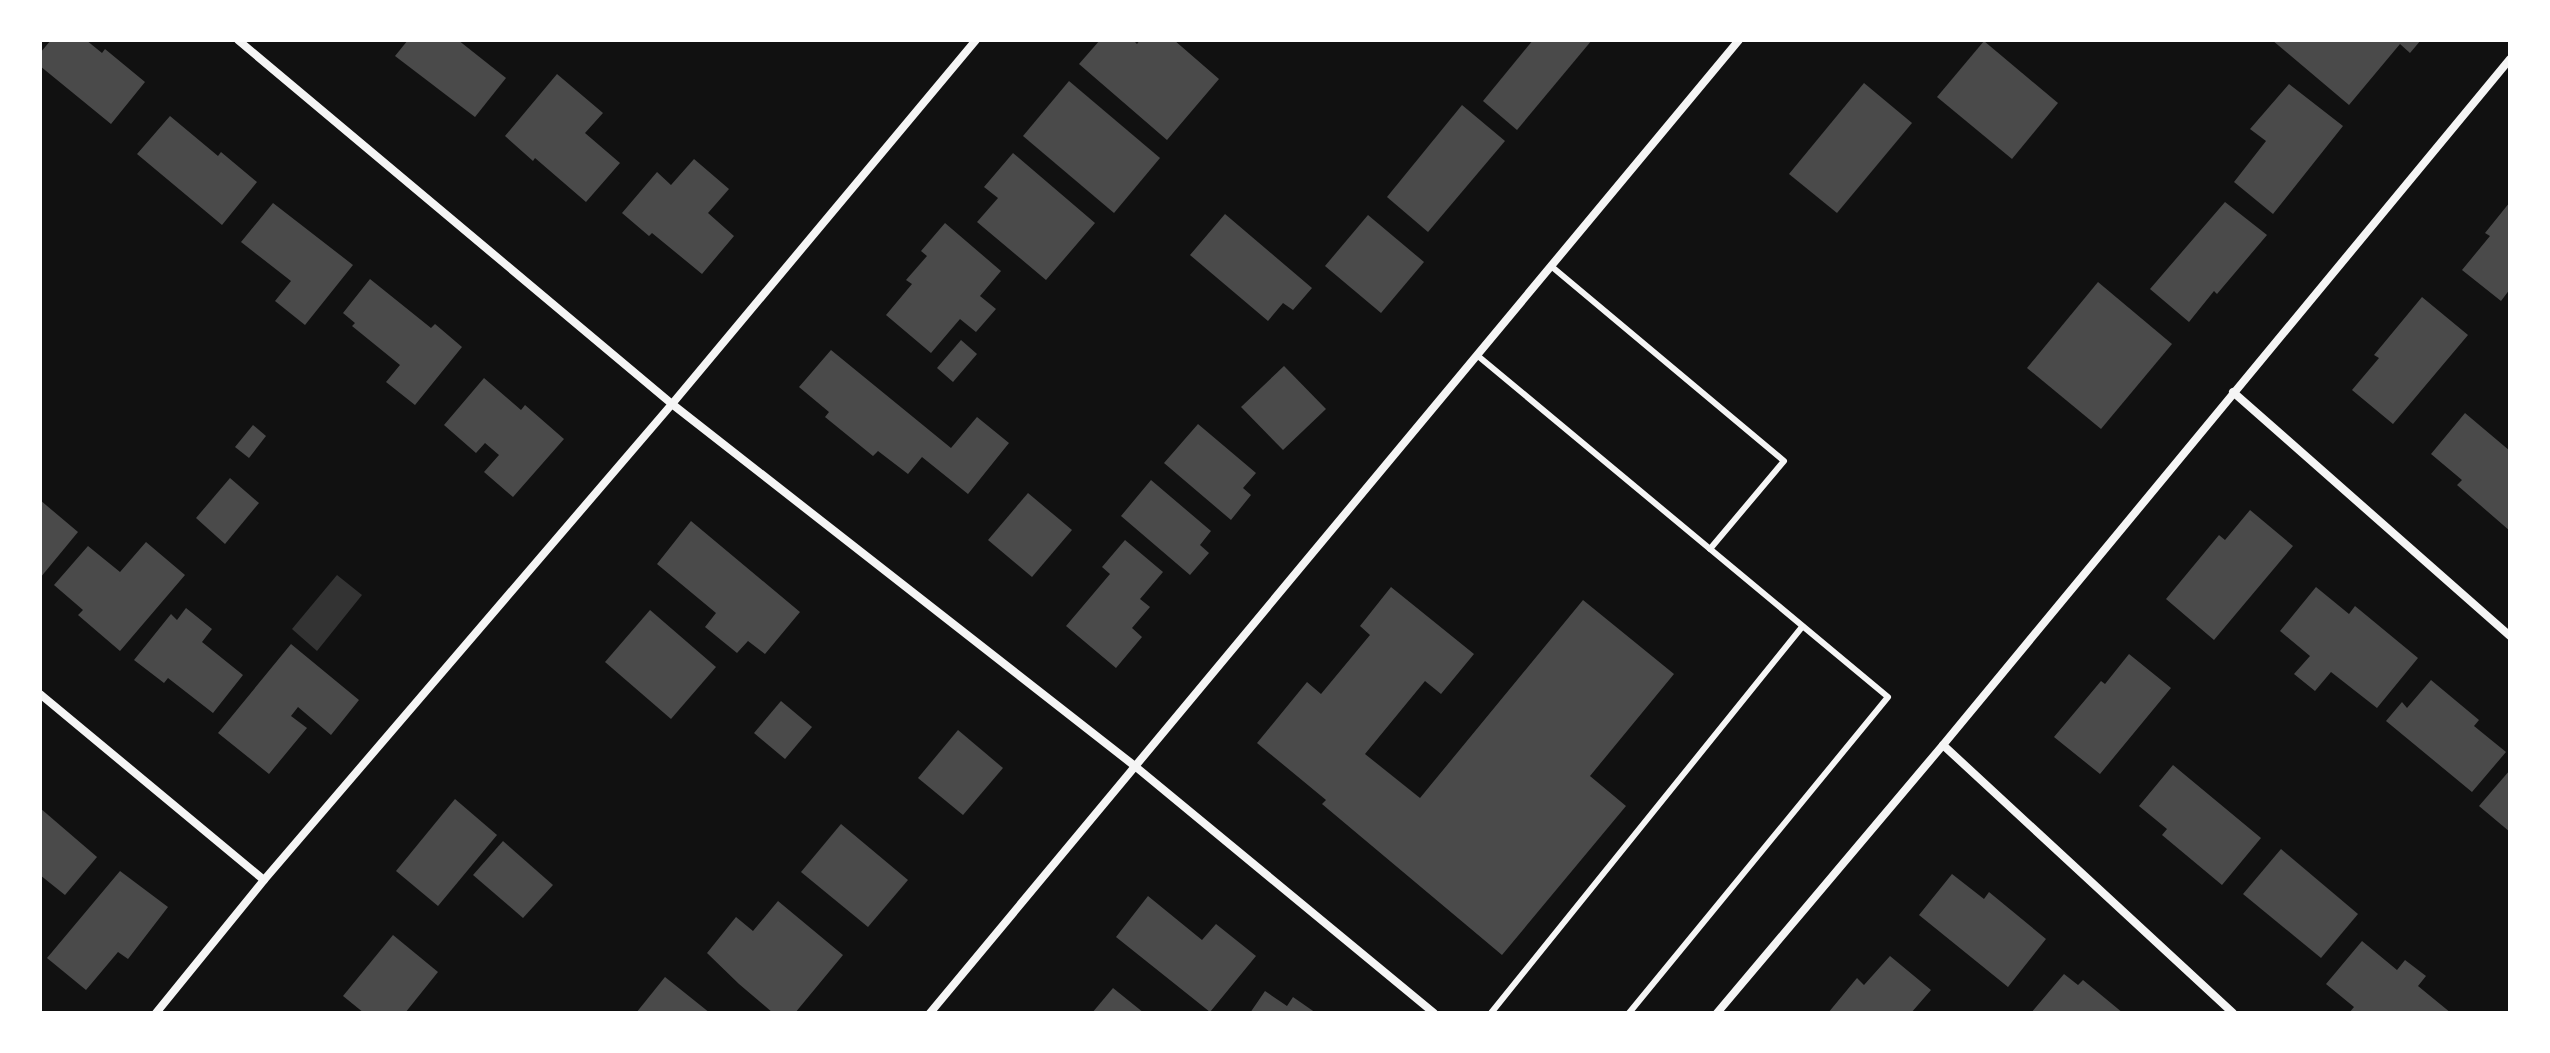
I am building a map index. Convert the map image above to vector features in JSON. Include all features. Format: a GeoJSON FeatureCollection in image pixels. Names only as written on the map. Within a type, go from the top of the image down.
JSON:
{"type":"FeatureCollection","features":[{"type":"Feature","properties":{"kind":"street"},"geometry":{"type":"LineString","coordinates":[[238,40],[672,404],[1136,767],[1434,1013]]}},
{"type":"Feature","properties":{"kind":"street"},"geometry":{"type":"LineString","coordinates":[[156,1013],[264,880],[672,404],[976,40]]}},
{"type":"Feature","properties":{"kind":"street"},"geometry":{"type":"LineString","coordinates":[[930,1013],[1739,40]]}},
{"type":"Feature","properties":{"kind":"street"},"geometry":{"type":"LineString","coordinates":[[1717,1013],[1943,745],[2510,59]]}},
{"type":"Feature","properties":{"kind":"street"},"geometry":{"type":"LineString","coordinates":[[2233,392],[2510,636]]}},
{"type":"Feature","properties":{"kind":"street"},"geometry":{"type":"LineString","coordinates":[[40,694],[264,880]]}},
{"type":"Feature","properties":{"kind":"street"},"geometry":{"type":"LineString","coordinates":[[1943,745],[2233,1013]]}},
{"type":"Feature","properties":{"kind":"lane"},"geometry":{"type":"LineString","coordinates":[[1551,266],[1784,461],[1710,549]]}},
{"type":"Feature","properties":{"kind":"lane"},"geometry":{"type":"LineString","coordinates":[[1478,356],[1888,697],[1629,1013]]}},
{"type":"Feature","properties":{"kind":"lane"},"geometry":{"type":"LineString","coordinates":[[1491,1013],[1802,627]]}},
{"type":"Feature","properties":{"kind":"shaded area"},"geometry":{"type":"Polygon","coordinates":[[[337,575],[362,595],[317,651],[292,629],[337,575]]]}},
{"type":"Feature","properties":{"kind":"building"},"geometry":{"type":"Polygon","coordinates":[[[51,40],[86,40],[102,53],[105,49],[145,82],[111,124],[40,66],[40,53],[51,40]]]}},
{"type":"Feature","properties":{"kind":"building"},"geometry":{"type":"Polygon","coordinates":[[[408,40],[458,40],[506,78],[475,117],[395,56],[408,40]]]}},
{"type":"Feature","properties":{"kind":"building"},"geometry":{"type":"Polygon","coordinates":[[[1100,40],[1133,40],[1137,44],[1140,40],[1174,40],[1219,79],[1167,140],[1079,64],[1100,40]]]}},
{"type":"Feature","properties":{"kind":"building"},"geometry":{"type":"Polygon","coordinates":[[[1533,40],[1592,40],[1517,130],[1483,101],[1533,40]]]}},
{"type":"Feature","properties":{"kind":"building"},"geometry":{"type":"Polygon","coordinates":[[[2272,40],[2421,40],[2410,53],[2400,44],[2349,105],[2272,40]]]}},
{"type":"Feature","properties":{"kind":"building"},"geometry":{"type":"Polygon","coordinates":[[[1984,41],[2058,103],[2012,159],[1937,97],[1984,41]]]}},
{"type":"Feature","properties":{"kind":"building"},"geometry":{"type":"Polygon","coordinates":[[[557,74],[603,113],[585,133],[620,163],[586,202],[505,136],[557,74]]]}},
{"type":"Feature","properties":{"kind":"building"},"geometry":{"type":"Polygon","coordinates":[[[1069,81],[1160,158],[1114,213],[1023,136],[1069,81]]]}},
{"type":"Feature","properties":{"kind":"building"},"geometry":{"type":"Polygon","coordinates":[[[1864,83],[1912,123],[1837,213],[1789,174],[1864,83]]]}},
{"type":"Feature","properties":{"kind":"building"},"geometry":{"type":"Polygon","coordinates":[[[2289,84],[2343,126],[2273,214],[2234,182],[2266,141],[2250,129],[2289,84]]]}},
{"type":"Feature","properties":{"kind":"building"},"geometry":{"type":"Polygon","coordinates":[[[1462,105],[1505,141],[1428,232],[1387,197],[1462,105]]]}},
{"type":"Feature","properties":{"kind":"building"},"geometry":{"type":"Polygon","coordinates":[[[170,116],[218,156],[221,152],[257,182],[222,225],[137,154],[170,116]]]}},
{"type":"Feature","properties":{"kind":"building"},"geometry":{"type":"Polygon","coordinates":[[[1013,153],[1095,223],[1046,280],[977,222],[998,198],[984,187],[1013,153]]]}},
{"type":"Feature","properties":{"kind":"building"},"geometry":{"type":"Polygon","coordinates":[[[694,159],[729,189],[708,213],[734,236],[702,274],[622,213],[657,172],[671,185],[694,159]]]}},
{"type":"Feature","properties":{"kind":"building"},"geometry":{"type":"Polygon","coordinates":[[[2225,202],[2267,235],[2189,322],[2150,289],[2225,202]]]}},
{"type":"Feature","properties":{"kind":"building"},"geometry":{"type":"Polygon","coordinates":[[[2510,202],[2510,289],[2501,301],[2462,270],[2490,236],[2485,233],[2510,202]]]}},
{"type":"Feature","properties":{"kind":"building"},"geometry":{"type":"Polygon","coordinates":[[[273,203],[353,265],[305,325],[275,301],[291,281],[241,242],[273,203]]]}},
{"type":"Feature","properties":{"kind":"building"},"geometry":{"type":"Polygon","coordinates":[[[1225,214],[1312,288],[1293,310],[1283,303],[1268,321],[1190,255],[1225,214]]]}},
{"type":"Feature","properties":{"kind":"building"},"geometry":{"type":"Polygon","coordinates":[[[1368,215],[1424,262],[1381,313],[1325,266],[1368,215]]]}},
{"type":"Feature","properties":{"kind":"building"},"geometry":{"type":"Polygon","coordinates":[[[945,223],[1001,271],[980,296],[996,309],[976,332],[960,319],[931,353],[886,315],[912,284],[906,280],[927,256],[921,251],[945,223]]]}},
{"type":"Feature","properties":{"kind":"building"},"geometry":{"type":"Polygon","coordinates":[[[370,279],[431,328],[435,324],[462,347],[415,405],[386,382],[400,365],[352,326],[355,323],[343,313],[370,279]]]}},
{"type":"Feature","properties":{"kind":"building"},"geometry":{"type":"Polygon","coordinates":[[[2098,282],[2172,344],[2101,429],[2027,368],[2098,282]]]}},
{"type":"Feature","properties":{"kind":"building"},"geometry":{"type":"Polygon","coordinates":[[[2422,297],[2468,335],[2393,424],[2352,390],[2379,358],[2374,355],[2422,297]]]}},
{"type":"Feature","properties":{"kind":"building"},"geometry":{"type":"Polygon","coordinates":[[[961,340],[977,354],[953,382],[937,368],[961,340]]]}},
{"type":"Feature","properties":{"kind":"building"},"geometry":{"type":"Polygon","coordinates":[[[831,350],[951,448],[977,417],[1009,443],[968,494],[922,457],[908,474],[878,451],[873,456],[825,417],[829,412],[799,387],[831,350]]]}},
{"type":"Feature","properties":{"kind":"building"},"geometry":{"type":"Polygon","coordinates":[[[1284,366],[1326,409],[1283,450],[1241,407],[1284,366]]]}},
{"type":"Feature","properties":{"kind":"building"},"geometry":{"type":"Polygon","coordinates":[[[484,378],[521,410],[525,405],[564,439],[513,497],[484,472],[499,455],[485,443],[476,453],[444,425],[484,378]]]}},
{"type":"Feature","properties":{"kind":"building"},"geometry":{"type":"Polygon","coordinates":[[[2465,413],[2510,451],[2510,531],[2457,485],[2462,480],[2431,454],[2465,413]]]}},
{"type":"Feature","properties":{"kind":"building"},"geometry":{"type":"Polygon","coordinates":[[[1198,424],[1256,473],[1243,488],[1251,495],[1231,520],[1164,463],[1198,424]]]}},
{"type":"Feature","properties":{"kind":"building"},"geometry":{"type":"Polygon","coordinates":[[[253,425],[266,436],[249,458],[235,447],[253,425]]]}},
{"type":"Feature","properties":{"kind":"building"},"geometry":{"type":"Polygon","coordinates":[[[230,478],[259,503],[225,544],[196,518],[230,478]]]}},
{"type":"Feature","properties":{"kind":"building"},"geometry":{"type":"Polygon","coordinates":[[[1151,480],[1211,531],[1200,545],[1209,553],[1190,575],[1121,516],[1151,480]]]}},
{"type":"Feature","properties":{"kind":"building"},"geometry":{"type":"Polygon","coordinates":[[[1028,493],[1072,530],[1032,577],[988,540],[1028,493]]]}},
{"type":"Feature","properties":{"kind":"building"},"geometry":{"type":"Polygon","coordinates":[[[40,500],[78,532],[40,578],[40,500]]]}},
{"type":"Feature","properties":{"kind":"building"},"geometry":{"type":"Polygon","coordinates":[[[2250,510],[2293,546],[2214,640],[2166,599],[2219,535],[2225,540],[2250,510]]]}},
{"type":"Feature","properties":{"kind":"building"},"geometry":{"type":"Polygon","coordinates":[[[691,521],[800,612],[765,654],[748,641],[737,653],[705,627],[716,613],[657,564],[691,521]]]}},
{"type":"Feature","properties":{"kind":"building"},"geometry":{"type":"Polygon","coordinates":[[[1125,540],[1163,572],[1140,599],[1150,607],[1132,628],[1142,637],[1116,668],[1066,626],[1110,574],[1102,567],[1125,540]]]}},
{"type":"Feature","properties":{"kind":"building"},"geometry":{"type":"Polygon","coordinates":[[[146,542],[185,575],[120,651],[78,615],[83,610],[54,585],[88,546],[120,572],[146,542]]]}},
{"type":"Feature","properties":{"kind":"building"},"geometry":{"type":"Polygon","coordinates":[[[1391,587],[1474,654],[1441,694],[1425,681],[1365,754],[1420,798],[1583,600],[1674,674],[1590,776],[1626,806],[1502,955],[1322,804],[1326,800],[1257,743],[1307,682],[1321,694],[1370,635],[1360,626],[1391,587]]]}},
{"type":"Feature","properties":{"kind":"building"},"geometry":{"type":"Polygon","coordinates":[[[2316,587],[2349,614],[2355,606],[2418,658],[2377,708],[2331,672],[2315,691],[2294,674],[2310,656],[2280,631],[2316,587]]]}},
{"type":"Feature","properties":{"kind":"building"},"geometry":{"type":"Polygon","coordinates":[[[186,608],[212,629],[202,642],[243,675],[213,713],[168,678],[164,683],[134,660],[171,614],[177,620],[186,608]]]}},
{"type":"Feature","properties":{"kind":"building"},"geometry":{"type":"Polygon","coordinates":[[[650,610],[716,667],[671,719],[605,662],[650,610]]]}},
{"type":"Feature","properties":{"kind":"building"},"geometry":{"type":"Polygon","coordinates":[[[291,644],[359,700],[331,735],[298,707],[291,716],[307,728],[269,774],[218,733],[291,644]]]}},
{"type":"Feature","properties":{"kind":"building"},"geometry":{"type":"Polygon","coordinates":[[[2129,654],[2171,688],[2100,774],[2054,737],[2101,681],[2105,684],[2129,654]]]}},
{"type":"Feature","properties":{"kind":"building"},"geometry":{"type":"Polygon","coordinates":[[[2431,680],[2479,720],[2474,726],[2506,752],[2472,792],[2386,721],[2402,702],[2407,708],[2431,680]]]}},
{"type":"Feature","properties":{"kind":"building"},"geometry":{"type":"Polygon","coordinates":[[[781,701],[812,727],[785,759],[754,733],[781,701]]]}},
{"type":"Feature","properties":{"kind":"building"},"geometry":{"type":"Polygon","coordinates":[[[958,730],[1003,768],[963,815],[918,778],[958,730]]]}},
{"type":"Feature","properties":{"kind":"building"},"geometry":{"type":"Polygon","coordinates":[[[2173,765],[2261,838],[2222,885],[2162,835],[2167,829],[2139,806],[2173,765]]]}},
{"type":"Feature","properties":{"kind":"building"},"geometry":{"type":"Polygon","coordinates":[[[2510,770],[2510,832],[2479,806],[2510,770]]]}},
{"type":"Feature","properties":{"kind":"building"},"geometry":{"type":"Polygon","coordinates":[[[455,799],[497,835],[438,906],[396,871],[455,799]]]}},
{"type":"Feature","properties":{"kind":"building"},"geometry":{"type":"Polygon","coordinates":[[[40,808],[97,857],[65,895],[40,875],[40,808]]]}},
{"type":"Feature","properties":{"kind":"building"},"geometry":{"type":"Polygon","coordinates":[[[841,824],[908,880],[868,927],[801,872],[841,824]]]}},
{"type":"Feature","properties":{"kind":"building"},"geometry":{"type":"Polygon","coordinates":[[[503,841],[553,885],[523,918],[473,875],[503,841]]]}},
{"type":"Feature","properties":{"kind":"building"},"geometry":{"type":"Polygon","coordinates":[[[2281,849],[2358,914],[2321,958],[2243,894],[2281,849]]]}},
{"type":"Feature","properties":{"kind":"building"},"geometry":{"type":"Polygon","coordinates":[[[120,871],[168,907],[128,959],[118,952],[86,990],[47,958],[120,871]]]}},
{"type":"Feature","properties":{"kind":"building"},"geometry":{"type":"Polygon","coordinates":[[[1952,874],[1984,899],[1989,892],[2046,939],[2008,987],[1919,915],[1952,874]]]}},
{"type":"Feature","properties":{"kind":"building"},"geometry":{"type":"Polygon","coordinates":[[[1148,896],[1202,940],[1216,924],[1256,956],[1210,1012],[1116,937],[1148,896]]]}},
{"type":"Feature","properties":{"kind":"building"},"geometry":{"type":"Polygon","coordinates":[[[778,901],[843,955],[795,1013],[773,1013],[707,953],[736,917],[753,931],[778,901]]]}},
{"type":"Feature","properties":{"kind":"building"},"geometry":{"type":"Polygon","coordinates":[[[393,935],[438,972],[405,1013],[364,1013],[343,996],[393,935]]]}},
{"type":"Feature","properties":{"kind":"building"},"geometry":{"type":"Polygon","coordinates":[[[2362,941],[2397,970],[2405,960],[2426,976],[2418,986],[2451,1013],[2349,1013],[2354,1007],[2326,984],[2362,941]]]}},
{"type":"Feature","properties":{"kind":"building"},"geometry":{"type":"Polygon","coordinates":[[[1890,956],[1931,990],[1911,1013],[1828,1013],[1857,978],[1864,985],[1890,956]]]}},
{"type":"Feature","properties":{"kind":"building"},"geometry":{"type":"Polygon","coordinates":[[[2064,974],[2078,985],[2083,980],[2123,1013],[2031,1013],[2064,974]]]}},
{"type":"Feature","properties":{"kind":"building"},"geometry":{"type":"Polygon","coordinates":[[[665,977],[710,1013],[636,1013],[665,977]]]}},
{"type":"Feature","properties":{"kind":"building"},"geometry":{"type":"Polygon","coordinates":[[[1113,988],[1144,1013],[1092,1013],[1113,988]]]}},
{"type":"Feature","properties":{"kind":"building"},"geometry":{"type":"Polygon","coordinates":[[[1265,991],[1287,1006],[1293,997],[1316,1013],[1250,1013],[1265,991]]]}}]}
